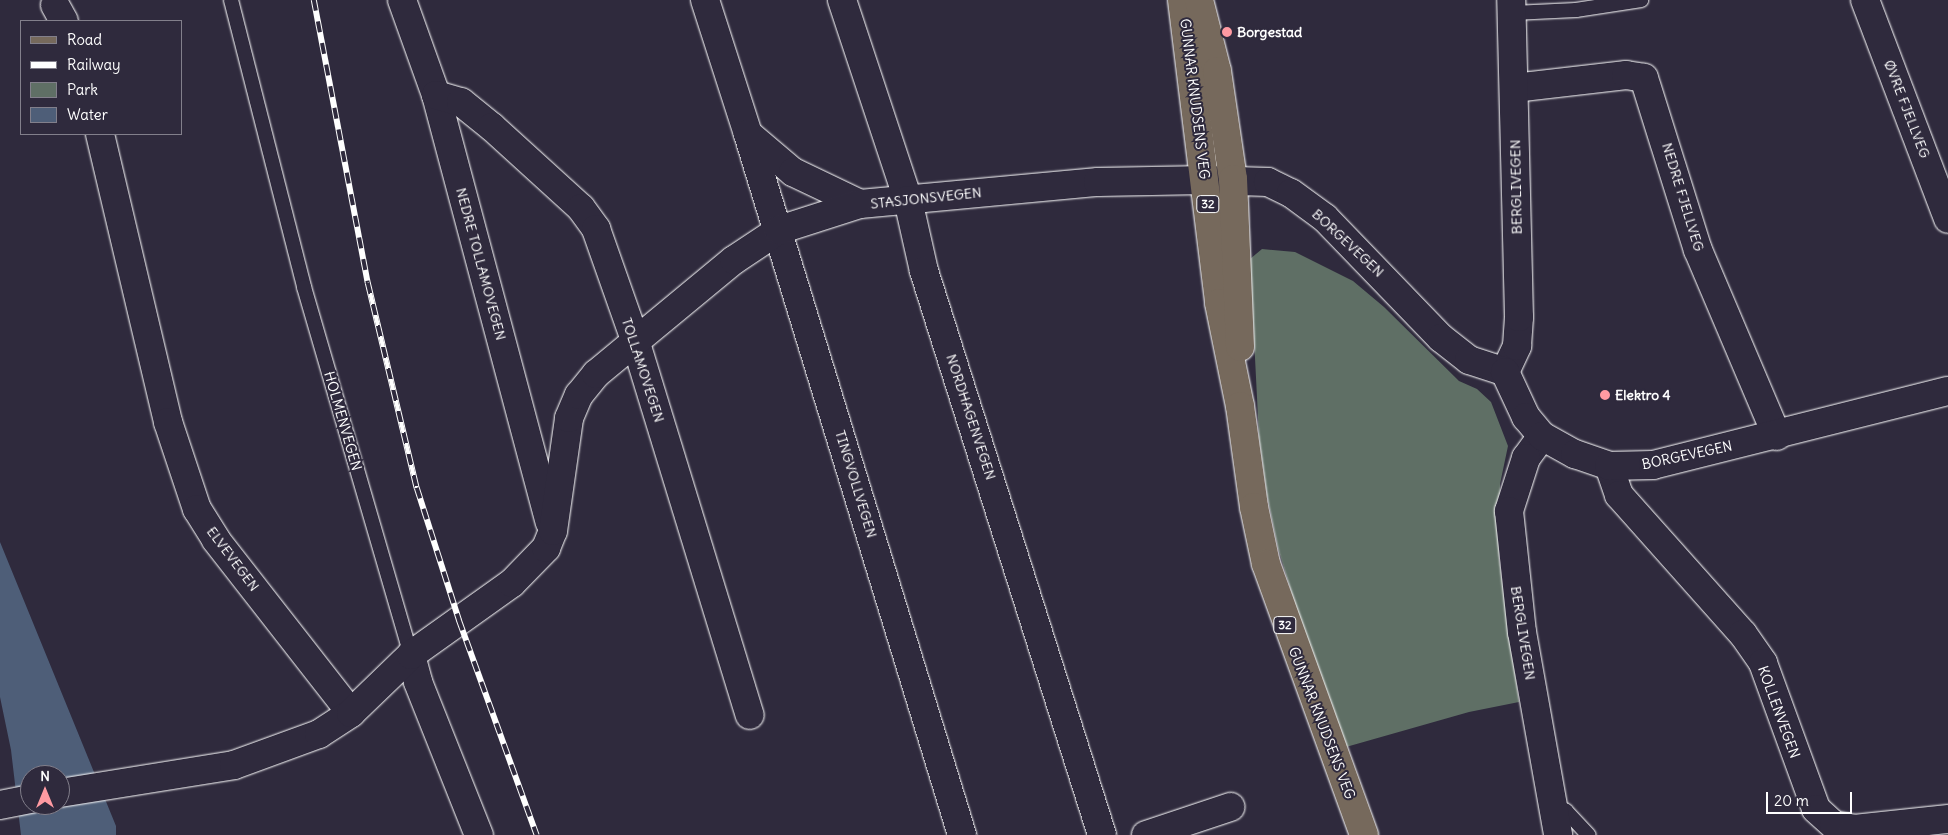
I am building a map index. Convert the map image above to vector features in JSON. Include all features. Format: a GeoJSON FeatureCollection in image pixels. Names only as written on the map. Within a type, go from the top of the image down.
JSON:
{"type":"FeatureCollection","features":[{"type":"Feature","properties":{"kind":"main road","name":"GUNNAR KNUDSENS VEG"},"geometry":{"type":"LineString","coordinates":[[1182,0],[1206,180],[1219,303],[1240,406],[1254,507],[1266,564],[1364,835]]}},
{"type":"Feature","properties":{"kind":"main road","name":"GUNNAR KNUDSENS VEG"},"geometry":{"type":"LineString","coordinates":[[1199,0],[1217,71],[1233,179],[1240,301],[1240,406]]}},
{"type":"Feature","properties":{"kind":"street","name":"NEDRE TOLLAMOVEGEN"},"geometry":{"type":"LineString","coordinates":[[402,0],[436,95],[552,531]]}},
{"type":"Feature","properties":{"kind":"street"},"geometry":{"type":"LineString","coordinates":[[705,0],[748,134]]}},
{"type":"Feature","properties":{"kind":"street","name":"NORDHAGENVEGEN"},"geometry":{"type":"LineString","coordinates":[[842,0],[908,200],[924,271],[1102,835]]}},
{"type":"Feature","properties":{"kind":"street","name":"ØVRE FJELLVEG"},"geometry":{"type":"LineString","coordinates":[[1865,0],[1948,218]]}},
{"type":"Feature","properties":{"kind":"street","name":"BERGLIVEGEN"},"geometry":{"type":"LineString","coordinates":[[1505,372],[1517,346],[1519,317],[1512,7]]}},
{"type":"Feature","properties":{"kind":"street","name":"NEDRE FJELLVEG"},"geometry":{"type":"LineString","coordinates":[[1514,88],[1626,75],[1644,78],[1698,250],[1777,436]]}},
{"type":"Feature","properties":{"kind":"street","name":"TOLLAMOVEGEN"},"geometry":{"type":"LineString","coordinates":[[436,95],[462,102],[581,208],[596,229],[635,340],[750,715]]}},
{"type":"Feature","properties":{"kind":"street","name":"STASJONSVEGEN"},"geometry":{"type":"LineString","coordinates":[[748,134],[793,172],[860,204],[1098,182],[1206,180]]}},
{"type":"Feature","properties":{"kind":"street","name":"TINGVOLLVEGEN"},"geometry":{"type":"LineString","coordinates":[[748,134],[779,230],[962,835]]}},
{"type":"Feature","properties":{"kind":"street","name":"ELVEVEGEN"},"geometry":{"type":"LineString","coordinates":[[100,135],[168,422],[196,509],[216,540],[351,713]]}},
{"type":"Feature","properties":{"kind":"street","name":"BORGEVEGEN"},"geometry":{"type":"LineString","coordinates":[[1206,180],[1233,179],[1268,182],[1291,193],[1325,218],[1441,338],[1469,360],[1505,372],[1526,418],[1542,436],[1575,454],[1609,466],[1653,465],[1777,436],[1948,391]]}},
{"type":"Feature","properties":{"kind":"street"},"geometry":{"type":"LineString","coordinates":[[70,791],[110,783],[234,765],[319,734],[351,713],[411,655],[512,583],[546,548],[552,531],[569,418],[579,395],[596,374],[734,260],[779,230],[860,204]]}},
{"type":"Feature","properties":{"kind":"street","name":"BERGLIVEGEN"},"geometry":{"type":"LineString","coordinates":[[1542,436],[1526,458],[1509,511],[1522,632],[1558,835]]}},
{"type":"Feature","properties":{"kind":"street","name":"KOLLENVEGEN"},"geometry":{"type":"LineString","coordinates":[[1609,466],[1619,495],[1743,634],[1763,663],[1816,809],[1834,825],[1854,829],[1948,819]]}},
{"type":"Feature","properties":{"kind":"street","name":"HOLMENVEGEN"},"geometry":{"type":"LineString","coordinates":[[411,655],[418,682],[479,835]]}},
{"type":"Feature","properties":{"kind":"street"},"geometry":{"type":"LineString","coordinates":[[1146,835],[1230,807]]}},
{"type":"Feature","properties":{"kind":"lane","name":"HOLMENVEGEN"},"geometry":{"type":"LineString","coordinates":[[231,0],[304,287],[411,655]]}},
{"type":"Feature","properties":{"kind":"lane"},"geometry":{"type":"LineString","coordinates":[[1512,7],[1576,10],[1641,0]]}},
{"type":"Feature","properties":{"kind":"lane"},"geometry":{"type":"LineString","coordinates":[[1553,804],[1566,811],[1588,835]]}},
{"type":"Feature","properties":{"kind":"green space"},"geometry":{"type":"Polygon","coordinates":[[[1262,249],[1295,252],[1353,281],[1384,307],[1459,381],[1477,389],[1491,402],[1508,446],[1500,484],[1499,558],[1519,702],[1469,712],[1346,747],[1302,627],[1278,548],[1267,495],[1259,437],[1250,259],[1262,249]]]}},
{"type":"Feature","properties":{"kind":"water"},"geometry":{"type":"Polygon","coordinates":[[[0,542],[116,826],[116,835],[21,835],[11,750],[0,697],[0,542]]]}},
{"type":"Feature","properties":{"kind":"railway"},"geometry":{"type":"LineString","coordinates":[[314,0],[368,283],[417,488],[459,620],[537,835]]}},
{"type":"Feature","properties":{"kind":"place","name":"Borgestad"},"geometry":{"type":"Point","coordinates":[1227,32]}},
{"type":"Feature","properties":{"kind":"place","name":"Elektro 4"},"geometry":{"type":"Point","coordinates":[1605,395]}}]}
